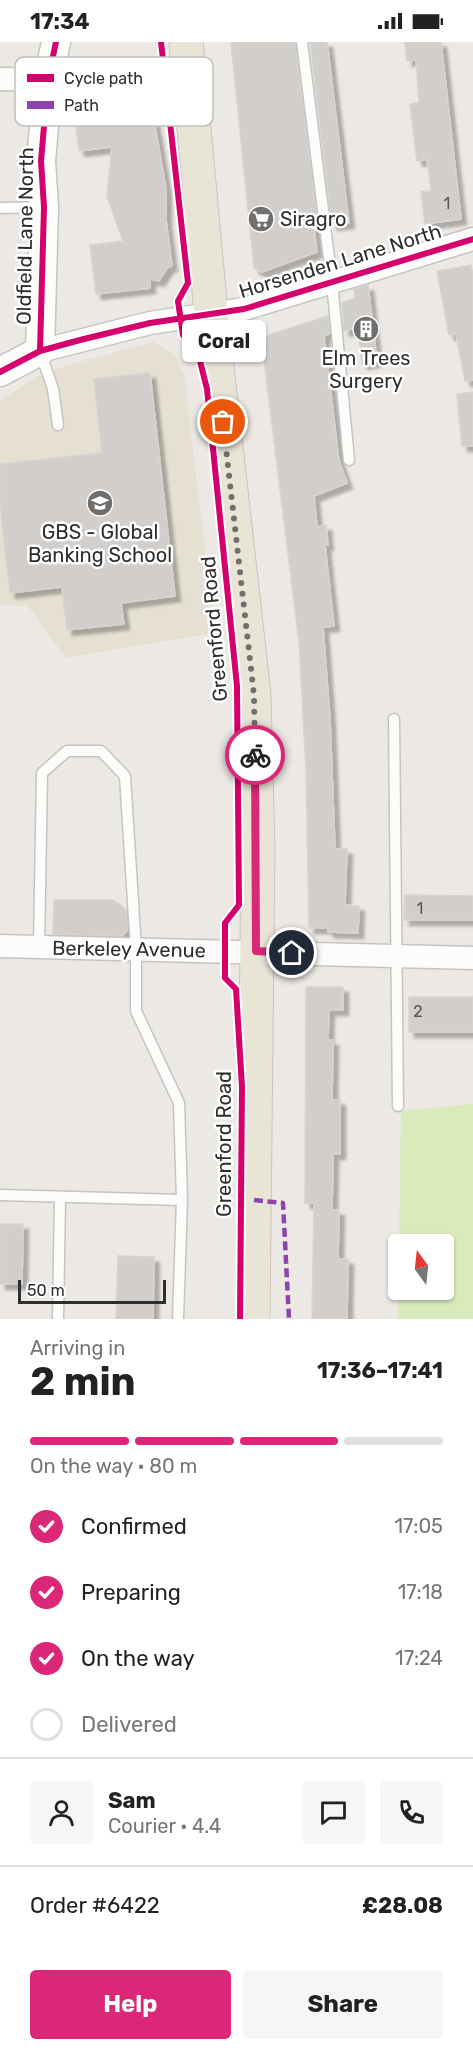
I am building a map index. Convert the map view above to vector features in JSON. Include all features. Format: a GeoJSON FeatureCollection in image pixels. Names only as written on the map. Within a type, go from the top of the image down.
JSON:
{"type":"FeatureCollection","features":[{"type":"Feature","properties":{"kind":"main road","name":"Greenford Road"},"geometry":{"type":"LineString","coordinates":[[186,42],[187,57]]}},
{"type":"Feature","properties":{"kind":"main road","name":"Greenford Road"},"geometry":{"type":"LineString","coordinates":[[194,126],[211,313],[254,695],[258,848],[253,1319]]}},
{"type":"Feature","properties":{"kind":"street","name":"Oldfield Lane North"},"geometry":{"type":"LineString","coordinates":[[53,57],[56,42]]}},
{"type":"Feature","properties":{"kind":"street"},"geometry":{"type":"LineString","coordinates":[[0,79],[15,79]]}},
{"type":"Feature","properties":{"kind":"street","name":"Oldfield Lane North"},"geometry":{"type":"LineString","coordinates":[[0,372],[40,351],[44,207],[41,161],[44,126]]}},
{"type":"Feature","properties":{"kind":"street","name":"Horsenden Lane North"},"geometry":{"type":"LineString","coordinates":[[40,351],[150,323],[244,309],[473,239]]}},
{"type":"Feature","properties":{"kind":"street","name":"Berkeley Avenue"},"geometry":{"type":"LineString","coordinates":[[0,946],[473,958]]}},
{"type":"Feature","properties":{"kind":"lane"},"geometry":{"type":"LineString","coordinates":[[302,42],[332,282],[349,460]]}},
{"type":"Feature","properties":{"kind":"lane"},"geometry":{"type":"LineString","coordinates":[[0,208],[44,207]]}},
{"type":"Feature","properties":{"kind":"lane"},"geometry":{"type":"LineString","coordinates":[[40,351],[53,389],[58,425]]}},
{"type":"Feature","properties":{"kind":"lane"},"geometry":{"type":"LineString","coordinates":[[394,719],[398,1106]]}},
{"type":"Feature","properties":{"kind":"lane"},"geometry":{"type":"LineString","coordinates":[[39,947],[42,773],[67,751],[101,751],[125,776],[136,948],[136,1011],[179,1103],[182,1200],[178,1319]]}},
{"type":"Feature","properties":{"kind":"lane"},"geometry":{"type":"LineString","coordinates":[[0,1195],[182,1200]]}},
{"type":"Feature","properties":{"kind":"lane"},"geometry":{"type":"LineString","coordinates":[[58,1319],[60,1197]]}},
{"type":"Feature","properties":{"kind":"shaded area","name":"GBS - Global Banking School"},"geometry":{"type":"Polygon","coordinates":[[[153,342],[175,355],[184,374],[215,633],[66,658],[28,606],[0,605],[0,401],[36,377],[68,365],[153,342]]]}},
{"type":"Feature","properties":{"kind":"green space"},"geometry":{"type":"Polygon","coordinates":[[[473,1104],[473,1319],[398,1319],[398,1300],[454,1300],[454,1234],[399,1234],[401,1111],[473,1104]]]}},
{"type":"Feature","properties":{"kind":"building"},"geometry":{"type":"Polygon","coordinates":[[[231,42],[295,42],[318,227],[314,228],[317,252],[262,272],[254,268],[231,42]]]}},
{"type":"Feature","properties":{"kind":"building"},"geometry":{"type":"Polygon","coordinates":[[[310,42],[327,42],[349,223],[332,225],[310,42]]]}},
{"type":"Feature","properties":{"kind":"building"},"geometry":{"type":"Polygon","coordinates":[[[405,42],[441,42],[461,219],[425,224],[421,192],[431,191],[427,159],[417,161],[410,104],[419,103],[416,60],[407,61],[405,42]]]}},
{"type":"Feature","properties":{"kind":"building"},"geometry":{"type":"Polygon","coordinates":[[[76,126],[155,126],[166,189],[166,220],[172,266],[168,267],[159,281],[150,279],[150,288],[96,294],[90,245],[123,241],[107,196],[112,147],[79,151],[76,126]]]}},
{"type":"Feature","properties":{"kind":"building"},"geometry":{"type":"Polygon","coordinates":[[[471,265],[473,380],[465,381],[456,334],[449,335],[437,271],[471,265]]]}},
{"type":"Feature","properties":{"kind":"building","name":"Elm Trees Surgery"},"geometry":{"type":"Polygon","coordinates":[[[368,285],[377,361],[362,364],[358,327],[344,331],[342,303],[355,298],[354,289],[368,285]]]}},
{"type":"Feature","properties":{"kind":"building"},"geometry":{"type":"Polygon","coordinates":[[[328,316],[329,334],[324,336],[339,461],[347,483],[314,496],[317,527],[326,525],[328,545],[325,545],[334,626],[323,627],[330,719],[335,849],[347,849],[345,905],[359,906],[358,933],[328,932],[328,928],[309,928],[306,767],[299,642],[262,344],[269,335],[328,316]]]}},
{"type":"Feature","properties":{"kind":"building"},"geometry":{"type":"Polygon","coordinates":[[[150,373],[175,596],[121,603],[124,624],[67,630],[62,587],[10,593],[0,504],[0,464],[102,453],[94,379],[150,373]]]}},
{"type":"Feature","properties":{"kind":"building"},"geometry":{"type":"Polygon","coordinates":[[[473,392],[473,446],[462,446],[457,394],[473,392]]]}},
{"type":"Feature","properties":{"kind":"building"},"geometry":{"type":"Polygon","coordinates":[[[405,895],[473,896],[473,920],[404,920],[405,895]]]}},
{"type":"Feature","properties":{"kind":"building"},"geometry":{"type":"Polygon","coordinates":[[[54,900],[112,900],[126,911],[127,930],[122,936],[53,934],[54,900]]]}},
{"type":"Feature","properties":{"kind":"building"},"geometry":{"type":"Polygon","coordinates":[[[306,987],[343,987],[343,1010],[329,1010],[328,1040],[333,1040],[332,1100],[340,1100],[340,1154],[333,1154],[332,1210],[339,1210],[338,1259],[348,1259],[347,1319],[312,1319],[314,1203],[305,1203],[306,987]]]}},
{"type":"Feature","properties":{"kind":"building"},"geometry":{"type":"Polygon","coordinates":[[[409,997],[473,997],[473,1032],[409,1032],[409,997]]]}},
{"type":"Feature","properties":{"kind":"building"},"geometry":{"type":"Polygon","coordinates":[[[0,1224],[23,1224],[22,1284],[0,1284],[0,1224]]]}},
{"type":"Feature","properties":{"kind":"building"},"geometry":{"type":"Polygon","coordinates":[[[118,1256],[154,1257],[153,1319],[116,1319],[118,1256]]]}},
{"type":"Feature","properties":{"kind":"marked path"},"geometry":{"type":"LineString","coordinates":[[254,1200],[283,1203],[289,1319]]}},
{"type":"Feature","properties":{"kind":"cycle path"},"geometry":{"type":"LineString","coordinates":[[53,57],[56,42]]}},
{"type":"Feature","properties":{"kind":"cycle path"},"geometry":{"type":"LineString","coordinates":[[161,42],[163,57]]}},
{"type":"Feature","properties":{"kind":"cycle path"},"geometry":{"type":"LineString","coordinates":[[40,351],[44,207],[41,161],[44,126]]}},
{"type":"Feature","properties":{"kind":"cycle path"},"geometry":{"type":"LineString","coordinates":[[170,126],[188,283],[178,301],[183,335],[196,345],[207,389],[237,686],[239,905],[225,923],[225,978],[236,989],[242,1087],[240,1319]]}},
{"type":"Feature","properties":{"kind":"cycle path"},"geometry":{"type":"LineString","coordinates":[[0,372],[40,351],[150,323],[244,309],[473,239]]}},
{"type":"Feature","properties":{"kind":"way so far"},"geometry":{"type":"LineString","coordinates":[[223,422],[254,695],[255,755]]}},
{"type":"Feature","properties":{"kind":"place","name":"Siragro"},"geometry":{"type":"Point","coordinates":[261,219]}},
{"type":"Feature","properties":{"kind":"place","name":"Elm Trees Surgery"},"geometry":{"type":"Point","coordinates":[366,329]}},
{"type":"Feature","properties":{"kind":"place","name":"Coral"},"geometry":{"type":"Point","coordinates":[223,422]}},
{"type":"Feature","properties":{"kind":"place","name":"GBS - Global Banking School"},"geometry":{"type":"Point","coordinates":[100,503]}},
{"type":"Feature","properties":{"kind":"route"},"geometry":{"type":"LineString","coordinates":[[255,755],[258,848],[256,951],[292,953]]}}]}
